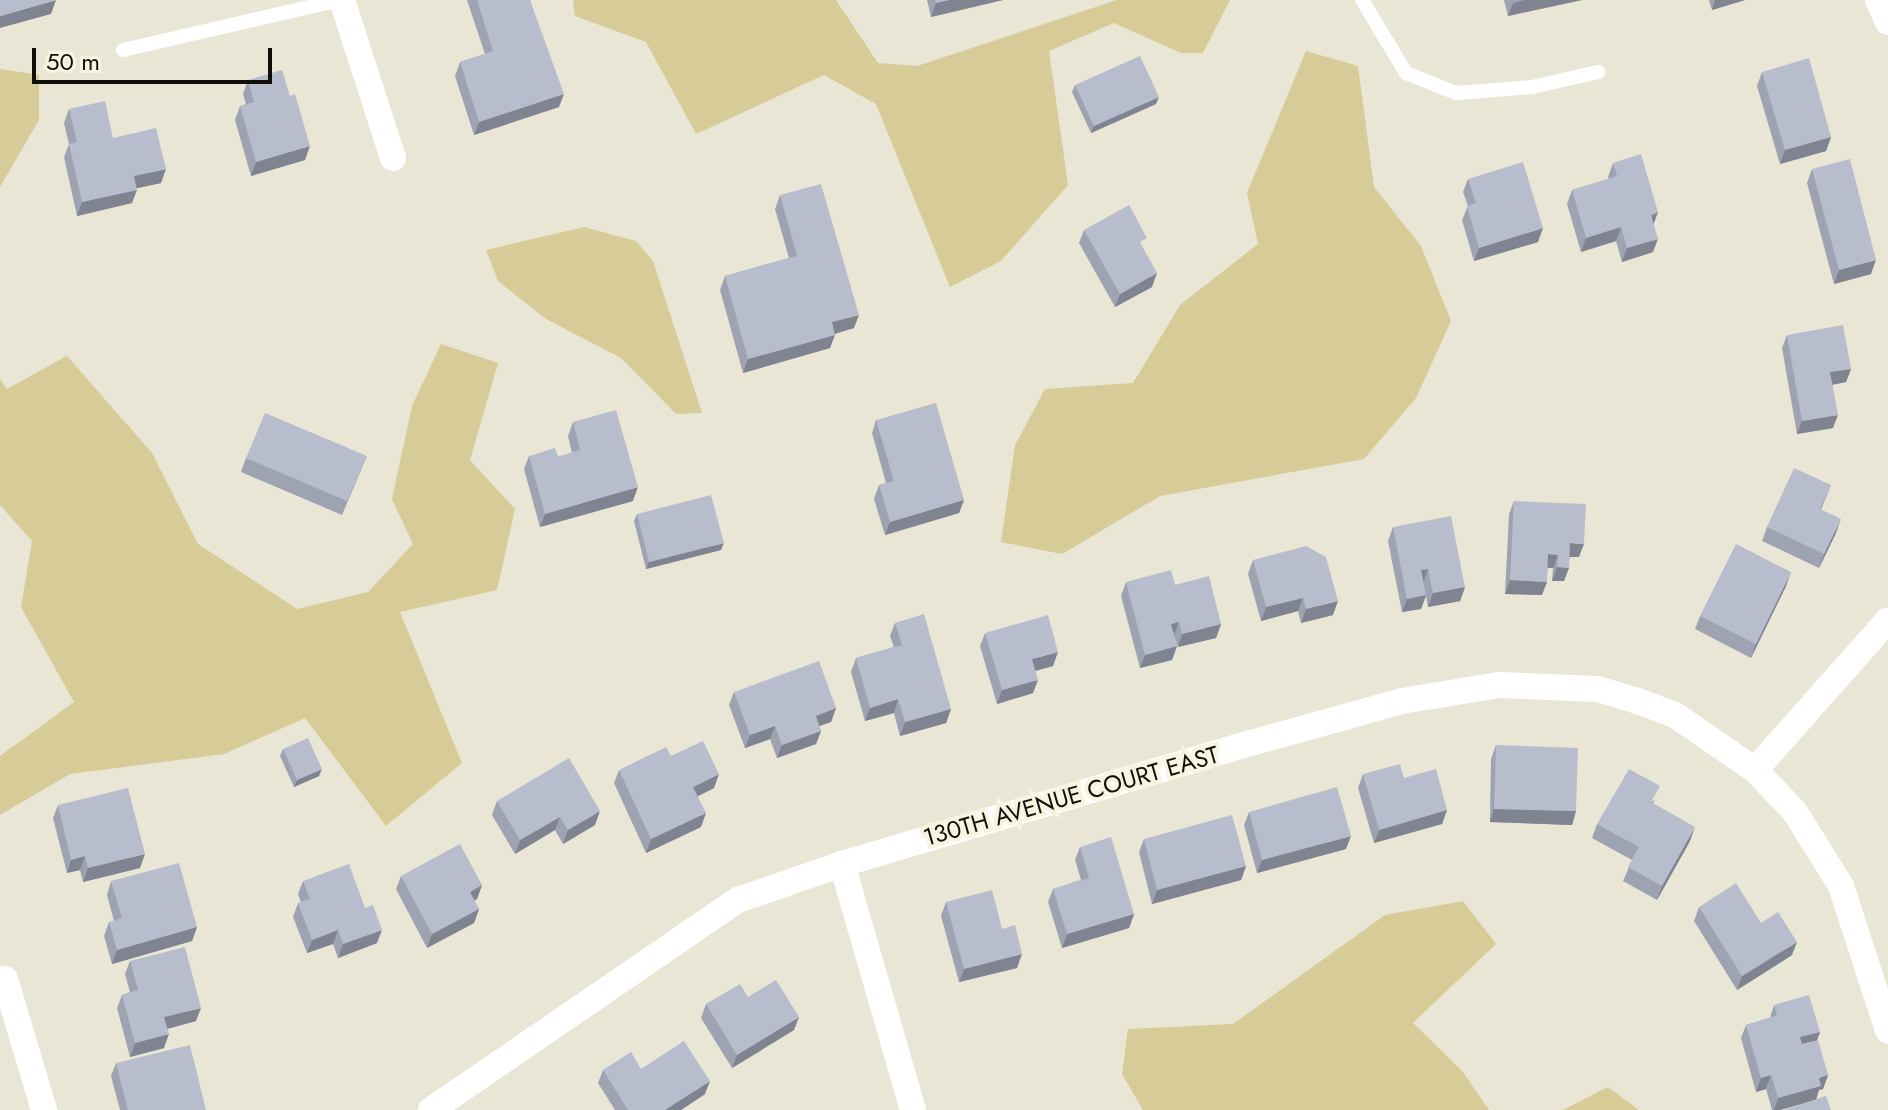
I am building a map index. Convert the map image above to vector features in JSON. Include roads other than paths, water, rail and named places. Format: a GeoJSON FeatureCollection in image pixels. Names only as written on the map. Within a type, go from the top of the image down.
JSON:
{"type":"FeatureCollection","features":[{"type":"Feature","properties":{"kind":"street"},"geometry":{"type":"LineString","coordinates":[[341,0],[393,158]]}},
{"type":"Feature","properties":{"kind":"street"},"geometry":{"type":"LineString","coordinates":[[1878,0],[1888,22]]}},
{"type":"Feature","properties":{"kind":"street"},"geometry":{"type":"LineString","coordinates":[[1755,770],[1888,620]]}},
{"type":"Feature","properties":{"kind":"street","name":"130TH AVENUE COURT EAST"},"geometry":{"type":"LineString","coordinates":[[431,1110],[715,912],[738,900],[842,864],[1402,701],[1499,685],[1598,689],[1635,700],[1675,715],[1755,770],[1795,812],[1834,873],[1861,941],[1888,1031]]}},
{"type":"Feature","properties":{"kind":"street"},"geometry":{"type":"LineString","coordinates":[[842,864],[913,1110]]}},
{"type":"Feature","properties":{"kind":"street"},"geometry":{"type":"LineString","coordinates":[[5,979],[44,1110]]}},
{"type":"Feature","properties":{"kind":"lane"},"geometry":{"type":"LineString","coordinates":[[123,50],[341,0]]}},
{"type":"Feature","properties":{"kind":"lane"},"geometry":{"type":"LineString","coordinates":[[1362,0],[1406,73],[1456,93],[1532,87],[1598,72]]}}]}
